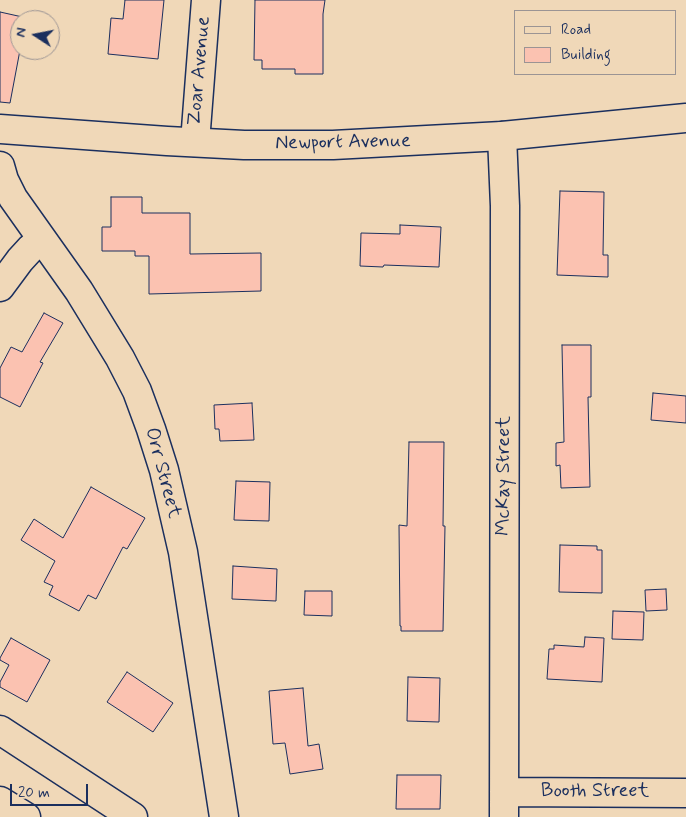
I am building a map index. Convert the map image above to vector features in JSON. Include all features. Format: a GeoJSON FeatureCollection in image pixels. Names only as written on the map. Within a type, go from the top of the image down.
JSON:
{"type":"FeatureCollection","features":[{"type":"Feature","properties":{"kind":"street","name":"Zoar Avenue"},"geometry":{"type":"LineString","coordinates":[[194,142],[206,0]]}},
{"type":"Feature","properties":{"kind":"street","name":"Newport Avenue"},"geometry":{"type":"LineString","coordinates":[[0,129],[94,137],[194,142],[333,145],[502,136],[686,118]]}},
{"type":"Feature","properties":{"kind":"street","name":"McKay Street"},"geometry":{"type":"LineString","coordinates":[[502,136],[505,206],[504,805]]}},
{"type":"Feature","properties":{"kind":"street","name":"Orr Street"},"geometry":{"type":"LineString","coordinates":[[0,166],[4,180],[13,198],[83,298],[120,358],[137,391],[151,429],[166,478],[183,552],[224,817]]}},
{"type":"Feature","properties":{"kind":"street"},"geometry":{"type":"LineString","coordinates":[[0,287],[20,260],[42,240]]}},
{"type":"Feature","properties":{"kind":"street"},"geometry":{"type":"LineString","coordinates":[[0,730],[133,817]]}},
{"type":"Feature","properties":{"kind":"street","name":"Booth Street"},"geometry":{"type":"LineString","coordinates":[[504,805],[686,793]]}},
{"type":"Feature","properties":{"kind":"street"},"geometry":{"type":"LineString","coordinates":[[0,801],[26,817]]}},
{"type":"Feature","properties":{"kind":"building"},"geometry":{"type":"Polygon","coordinates":[[[125,0],[164,0],[158,59],[108,54],[111,18],[123,19],[125,0]]]}},
{"type":"Feature","properties":{"kind":"building"},"geometry":{"type":"Polygon","coordinates":[[[255,0],[325,0],[323,14],[323,74],[295,74],[295,69],[262,69],[262,60],[254,60],[255,0]]]}},
{"type":"Feature","properties":{"kind":"building"},"geometry":{"type":"Polygon","coordinates":[[[0,12],[10,14],[10,60],[18,60],[10,103],[0,102],[0,12]]]}},
{"type":"Feature","properties":{"kind":"building"},"geometry":{"type":"Polygon","coordinates":[[[560,191],[604,192],[603,255],[608,255],[608,277],[557,275],[560,191]]]}},
{"type":"Feature","properties":{"kind":"building"},"geometry":{"type":"Polygon","coordinates":[[[111,197],[142,197],[142,213],[190,213],[190,254],[261,253],[261,291],[149,294],[149,256],[135,256],[135,251],[102,251],[102,227],[111,227],[111,197]]]}},
{"type":"Feature","properties":{"kind":"building"},"geometry":{"type":"Polygon","coordinates":[[[400,225],[441,227],[439,267],[360,266],[361,233],[400,234],[400,225]]]}},
{"type":"Feature","properties":{"kind":"building"},"geometry":{"type":"Polygon","coordinates":[[[44,313],[63,323],[40,362],[43,363],[20,407],[0,397],[0,368],[11,347],[22,352],[44,313]]]}},
{"type":"Feature","properties":{"kind":"building"},"geometry":{"type":"Polygon","coordinates":[[[562,345],[591,345],[591,397],[588,397],[590,487],[561,488],[560,465],[556,466],[556,443],[564,442],[562,345]]]}},
{"type":"Feature","properties":{"kind":"building"},"geometry":{"type":"Polygon","coordinates":[[[653,393],[686,396],[686,423],[651,420],[653,393]]]}},
{"type":"Feature","properties":{"kind":"building"},"geometry":{"type":"Polygon","coordinates":[[[252,403],[254,440],[220,441],[219,429],[215,429],[214,405],[252,403]]]}},
{"type":"Feature","properties":{"kind":"building"},"geometry":{"type":"Polygon","coordinates":[[[409,442],[444,442],[443,631],[401,631],[400,626],[399,525],[407,526],[409,442]]]}},
{"type":"Feature","properties":{"kind":"building"},"geometry":{"type":"Polygon","coordinates":[[[236,481],[270,482],[269,521],[234,520],[236,481]]]}},
{"type":"Feature","properties":{"kind":"building"},"geometry":{"type":"Polygon","coordinates":[[[91,487],[145,518],[127,549],[123,547],[96,599],[88,595],[79,611],[49,595],[53,586],[44,582],[55,561],[21,540],[34,519],[63,538],[91,487]]]}},
{"type":"Feature","properties":{"kind":"building"},"geometry":{"type":"Polygon","coordinates":[[[560,545],[597,546],[597,550],[602,550],[602,593],[559,592],[560,545]]]}},
{"type":"Feature","properties":{"kind":"building"},"geometry":{"type":"Polygon","coordinates":[[[233,566],[277,569],[276,601],[232,599],[233,566]]]}},
{"type":"Feature","properties":{"kind":"building"},"geometry":{"type":"Polygon","coordinates":[[[666,589],[667,610],[646,611],[645,590],[666,589]]]}},
{"type":"Feature","properties":{"kind":"building"},"geometry":{"type":"Polygon","coordinates":[[[305,591],[332,591],[332,616],[304,615],[305,591]]]}},
{"type":"Feature","properties":{"kind":"building"},"geometry":{"type":"Polygon","coordinates":[[[613,611],[644,612],[643,640],[612,639],[613,611]]]}},
{"type":"Feature","properties":{"kind":"building"},"geometry":{"type":"Polygon","coordinates":[[[585,637],[604,638],[602,682],[547,679],[549,649],[554,649],[554,645],[584,647],[585,637]]]}},
{"type":"Feature","properties":{"kind":"building"},"geometry":{"type":"Polygon","coordinates":[[[11,638],[50,660],[27,702],[0,687],[0,682],[9,665],[0,660],[0,658],[11,638]]]}},
{"type":"Feature","properties":{"kind":"building"},"geometry":{"type":"Polygon","coordinates":[[[127,672],[173,703],[153,732],[107,702],[127,672]]]}},
{"type":"Feature","properties":{"kind":"building"},"geometry":{"type":"Polygon","coordinates":[[[408,677],[440,678],[439,722],[407,721],[408,677]]]}},
{"type":"Feature","properties":{"kind":"building"},"geometry":{"type":"Polygon","coordinates":[[[303,688],[308,746],[319,744],[323,769],[290,774],[285,743],[273,744],[269,691],[303,688]]]}},
{"type":"Feature","properties":{"kind":"building"},"geometry":{"type":"Polygon","coordinates":[[[397,775],[441,775],[440,809],[396,809],[397,775]]]}}]}
